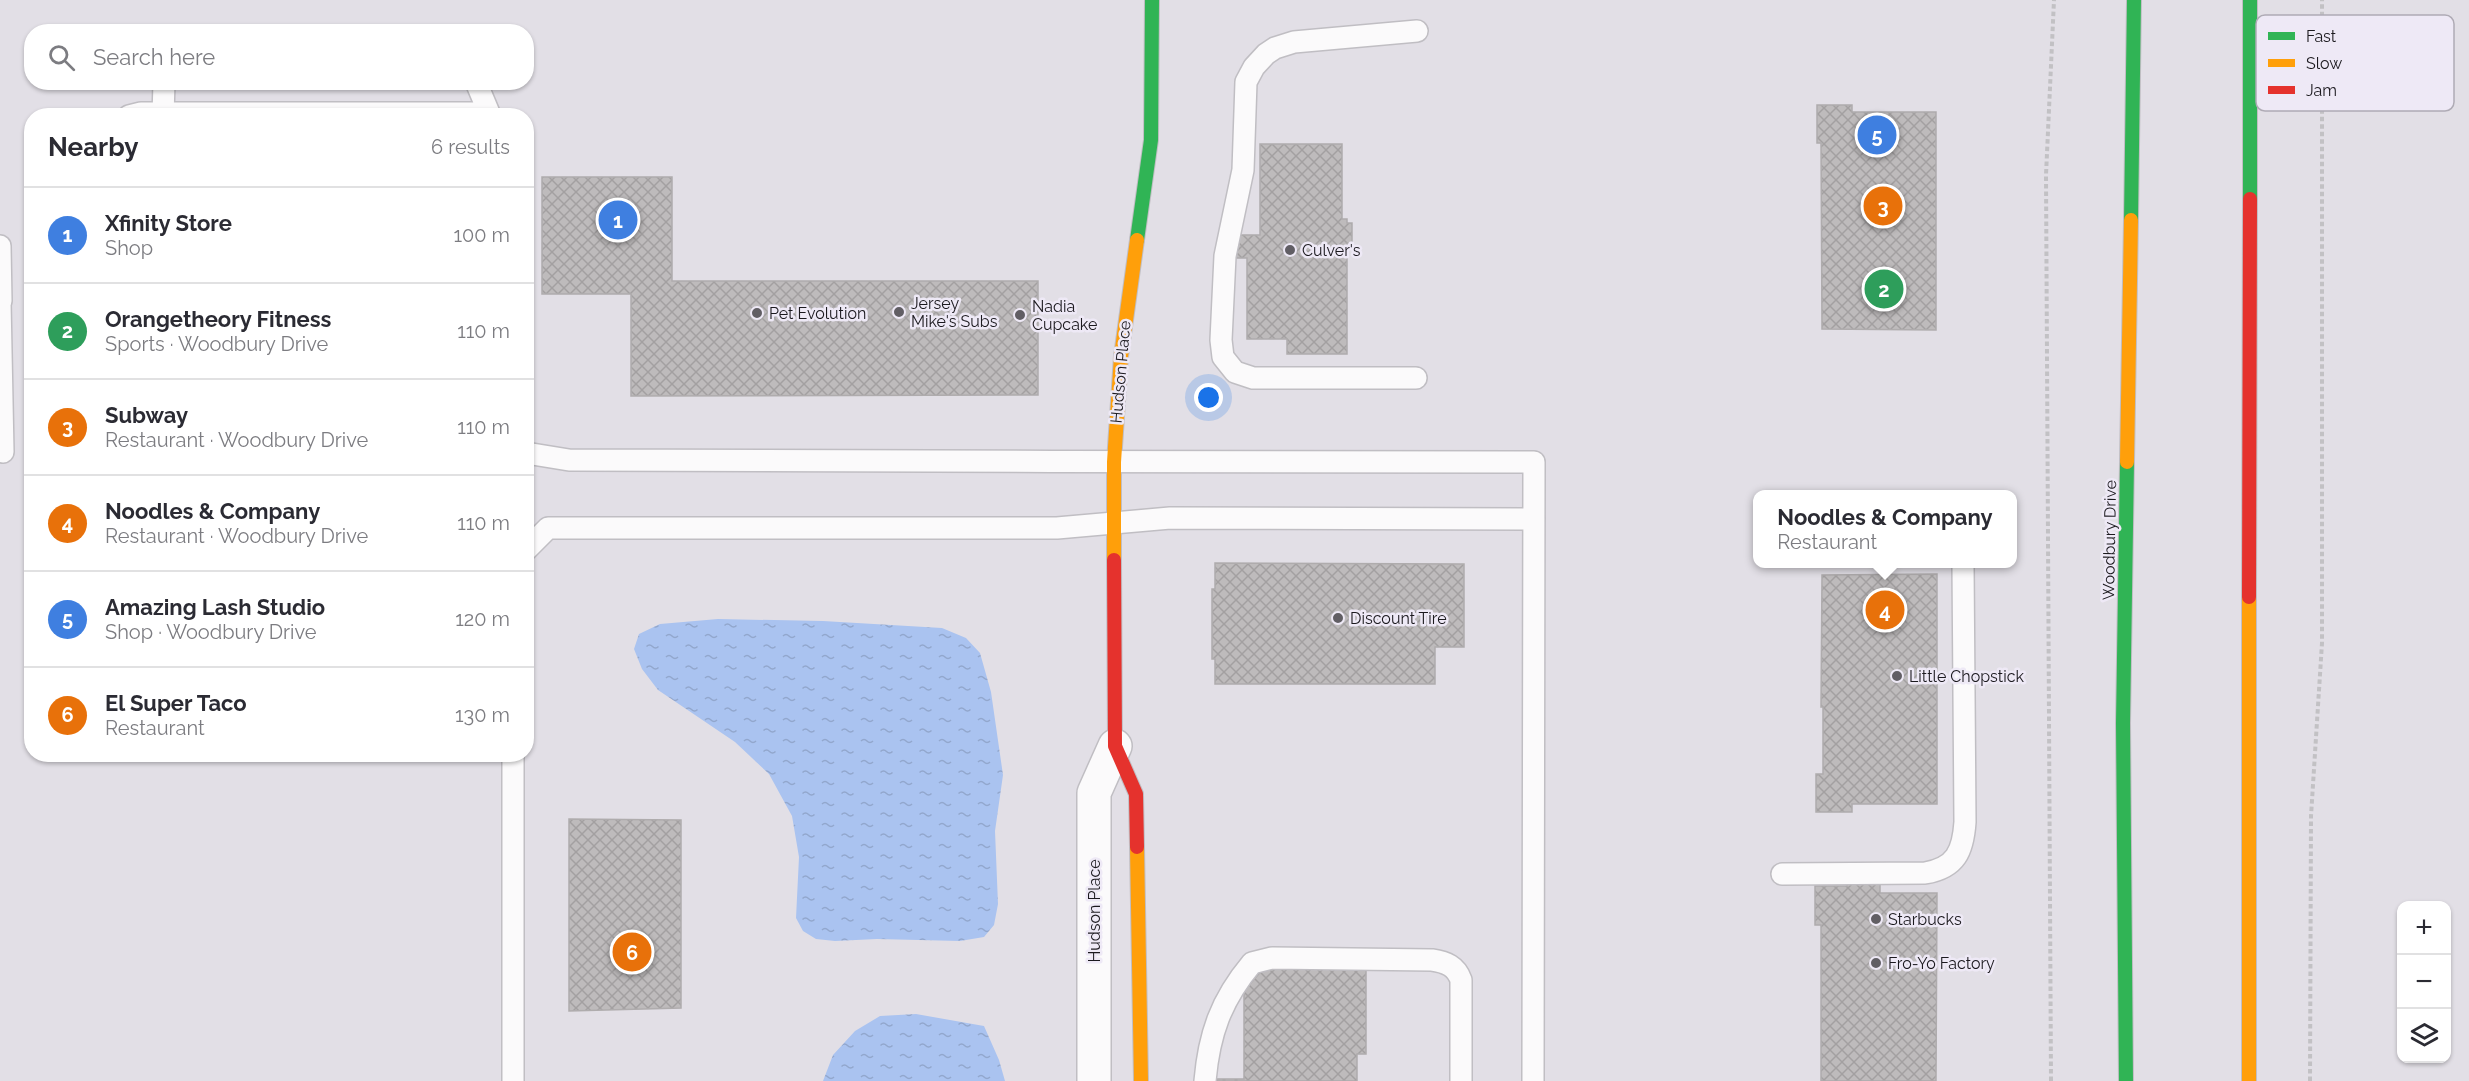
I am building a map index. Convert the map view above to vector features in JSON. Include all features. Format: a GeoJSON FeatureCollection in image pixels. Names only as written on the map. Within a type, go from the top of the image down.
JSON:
{"type":"FeatureCollection","features":[{"type":"Feature","properties":{"kind":"main road","name":"Hudson Place"},"geometry":{"type":"LineString","coordinates":[[1141,1081],[1136,794],[1115,747],[1113,524],[1120,356],[1146,190],[1151,140],[1152,0]]}},
{"type":"Feature","properties":{"kind":"main road","name":"Woodbury Drive"},"geometry":{"type":"LineString","coordinates":[[2126,1081],[2123,723],[2134,0]]}},
{"type":"Feature","properties":{"kind":"main road"},"geometry":{"type":"LineString","coordinates":[[2249,1081],[2250,0]]}},
{"type":"Feature","properties":{"kind":"street","name":"Hudson Place"},"geometry":{"type":"LineString","coordinates":[[1094,1081],[1094,793],[1115,747]]}},
{"type":"Feature","properties":{"kind":"lane"},"geometry":{"type":"LineString","coordinates":[[1416,378],[1254,378],[1235,372],[1228,365],[1223,357],[1221,340],[1225,256],[1243,170],[1245,96],[1250,74],[1266,54],[1283,45],[1308,40],[1417,32]]}},
{"type":"Feature","properties":{"kind":"lane"},"geometry":{"type":"LineString","coordinates":[[162,108],[164,90]]}},
{"type":"Feature","properties":{"kind":"lane"},"geometry":{"type":"LineString","coordinates":[[479,90],[487,108]]}},
{"type":"Feature","properties":{"kind":"lane"},"geometry":{"type":"LineString","coordinates":[[0,246],[3,452]]}},
{"type":"Feature","properties":{"kind":"lane"},"geometry":{"type":"LineString","coordinates":[[534,454],[569,460],[1534,462],[1533,1081]]}},
{"type":"Feature","properties":{"kind":"lane"},"geometry":{"type":"LineString","coordinates":[[534,542],[548,528],[1057,528],[1170,518],[1534,519]]}},
{"type":"Feature","properties":{"kind":"lane"},"geometry":{"type":"LineString","coordinates":[[1782,874],[1925,873],[1946,867],[1959,852],[1964,837],[1965,822],[1963,568]]}},
{"type":"Feature","properties":{"kind":"lane"},"geometry":{"type":"LineString","coordinates":[[513,762],[513,1081]]}},
{"type":"Feature","properties":{"kind":"lane"},"geometry":{"type":"LineString","coordinates":[[1205,1081],[1209,1051],[1223,1004],[1251,963],[1272,958],[1432,960],[1449,964],[1461,981],[1461,1081]]}},
{"type":"Feature","properties":{"kind":"path"},"geometry":{"type":"LineString","coordinates":[[2051,1081],[2046,175],[2054,0]]}},
{"type":"Feature","properties":{"kind":"path"},"geometry":{"type":"LineString","coordinates":[[2310,1081],[2311,816],[2322,643],[2322,111]]}},
{"type":"Feature","properties":{"kind":"water"},"geometry":{"type":"Polygon","coordinates":[[[718,619],[823,621],[942,628],[966,638],[980,653],[991,692],[1003,775],[995,831],[998,904],[994,925],[984,937],[960,941],[877,939],[835,941],[816,939],[803,931],[796,918],[799,857],[792,816],[769,774],[735,742],[658,690],[642,669],[634,649],[639,634],[660,624],[718,619]]]}},
{"type":"Feature","properties":{"kind":"water"},"geometry":{"type":"Polygon","coordinates":[[[916,1014],[984,1026],[999,1060],[1005,1081],[823,1081],[833,1055],[855,1031],[880,1016],[916,1014]]]}},
{"type":"Feature","properties":{"kind":"building"},"geometry":{"type":"Polygon","coordinates":[[[1817,105],[1852,105],[1852,112],[1936,112],[1936,330],[1822,329],[1821,143],[1817,143],[1817,105]]]}},
{"type":"Feature","properties":{"kind":"building","name":"Culver's"},"geometry":{"type":"Polygon","coordinates":[[[1260,144],[1342,144],[1342,219],[1347,219],[1347,223],[1352,223],[1352,243],[1347,243],[1347,354],[1287,354],[1287,339],[1247,339],[1247,258],[1234,258],[1234,235],[1260,235],[1260,144]]]}},
{"type":"Feature","properties":{"kind":"building"},"geometry":{"type":"Polygon","coordinates":[[[542,177],[672,177],[672,281],[1038,281],[1038,395],[631,396],[631,294],[542,294],[542,177]]]}},
{"type":"Feature","properties":{"kind":"building","name":"Discount Tire"},"geometry":{"type":"Polygon","coordinates":[[[1215,563],[1464,564],[1464,647],[1435,647],[1435,684],[1215,684],[1215,659],[1212,659],[1212,589],[1215,589],[1215,563]]]}},
{"type":"Feature","properties":{"kind":"building"},"geometry":{"type":"Polygon","coordinates":[[[1937,574],[1937,804],[1852,804],[1852,812],[1816,812],[1816,774],[1823,774],[1822,575],[1937,574]]]}},
{"type":"Feature","properties":{"kind":"building"},"geometry":{"type":"Polygon","coordinates":[[[569,819],[681,820],[681,1008],[569,1011],[569,819]]]}},
{"type":"Feature","properties":{"kind":"building"},"geometry":{"type":"Polygon","coordinates":[[[1847,879],[1880,879],[1880,893],[1937,893],[1936,1081],[1821,1081],[1821,925],[1815,925],[1815,886],[1847,886],[1847,879]]]}},
{"type":"Feature","properties":{"kind":"building"},"geometry":{"type":"Polygon","coordinates":[[[1263,969],[1366,969],[1366,1054],[1357,1054],[1357,1081],[1217,1081],[1217,1079],[1244,1079],[1244,991],[1263,969]]]}},
{"type":"Feature","properties":{"kind":"traffic: fast"},"geometry":{"type":"LineString","coordinates":[[1137,240],[1151,140],[1152,0]]}},
{"type":"Feature","properties":{"kind":"traffic: fast"},"geometry":{"type":"LineString","coordinates":[[2131,220],[2134,0]]}},
{"type":"Feature","properties":{"kind":"traffic: fast"},"geometry":{"type":"LineString","coordinates":[[2250,0],[2250,199]]}},
{"type":"Feature","properties":{"kind":"traffic: fast"},"geometry":{"type":"LineString","coordinates":[[2126,1081],[2123,723],[2127,462]]}},
{"type":"Feature","properties":{"kind":"traffic: slow"},"geometry":{"type":"LineString","coordinates":[[2127,462],[2131,220]]}},
{"type":"Feature","properties":{"kind":"traffic: slow"},"geometry":{"type":"LineString","coordinates":[[1114,560],[1114,462],[1121,356],[1137,240]]}},
{"type":"Feature","properties":{"kind":"traffic: slow"},"geometry":{"type":"LineString","coordinates":[[2249,597],[2249,1081]]}},
{"type":"Feature","properties":{"kind":"traffic: slow"},"geometry":{"type":"LineString","coordinates":[[1137,847],[1141,1081]]}},
{"type":"Feature","properties":{"kind":"traffic: jam"},"geometry":{"type":"LineString","coordinates":[[2249,597],[2250,199]]}},
{"type":"Feature","properties":{"kind":"traffic: jam"},"geometry":{"type":"LineString","coordinates":[[1114,560],[1115,746],[1136,794],[1137,847]]}},
{"type":"Feature","properties":{"kind":"place","name":"Amazing Lash Studio"},"geometry":{"type":"Point","coordinates":[1877,135]}},
{"type":"Feature","properties":{"kind":"place","name":"Subway"},"geometry":{"type":"Point","coordinates":[1883,206]}},
{"type":"Feature","properties":{"kind":"place","name":"Xfinity Store"},"geometry":{"type":"Point","coordinates":[618,220]}},
{"type":"Feature","properties":{"kind":"place","name":"Culver's"},"geometry":{"type":"Point","coordinates":[1290,250]}},
{"type":"Feature","properties":{"kind":"place","name":"Orangetheory Fitness"},"geometry":{"type":"Point","coordinates":[1884,289]}},
{"type":"Feature","properties":{"kind":"place","name":"Jersey Mike's Subs"},"geometry":{"type":"Point","coordinates":[899,312]}},
{"type":"Feature","properties":{"kind":"place","name":"Pet Evolution"},"geometry":{"type":"Point","coordinates":[757,313]}},
{"type":"Feature","properties":{"kind":"place","name":"Nadia Cupcake"},"geometry":{"type":"Point","coordinates":[1020,315]}},
{"type":"Feature","properties":{"kind":"place","name":"Noodles & Company"},"geometry":{"type":"Point","coordinates":[1885,610]}},
{"type":"Feature","properties":{"kind":"place","name":"Discount Tire"},"geometry":{"type":"Point","coordinates":[1338,618]}},
{"type":"Feature","properties":{"kind":"place","name":"Little Chopstick"},"geometry":{"type":"Point","coordinates":[1897,676]}},
{"type":"Feature","properties":{"kind":"place","name":"Starbucks"},"geometry":{"type":"Point","coordinates":[1876,919]}},
{"type":"Feature","properties":{"kind":"place","name":"El Super Taco"},"geometry":{"type":"Point","coordinates":[632,952]}},
{"type":"Feature","properties":{"kind":"place","name":"Fro-Yo Factory"},"geometry":{"type":"Point","coordinates":[1876,963]}}]}
